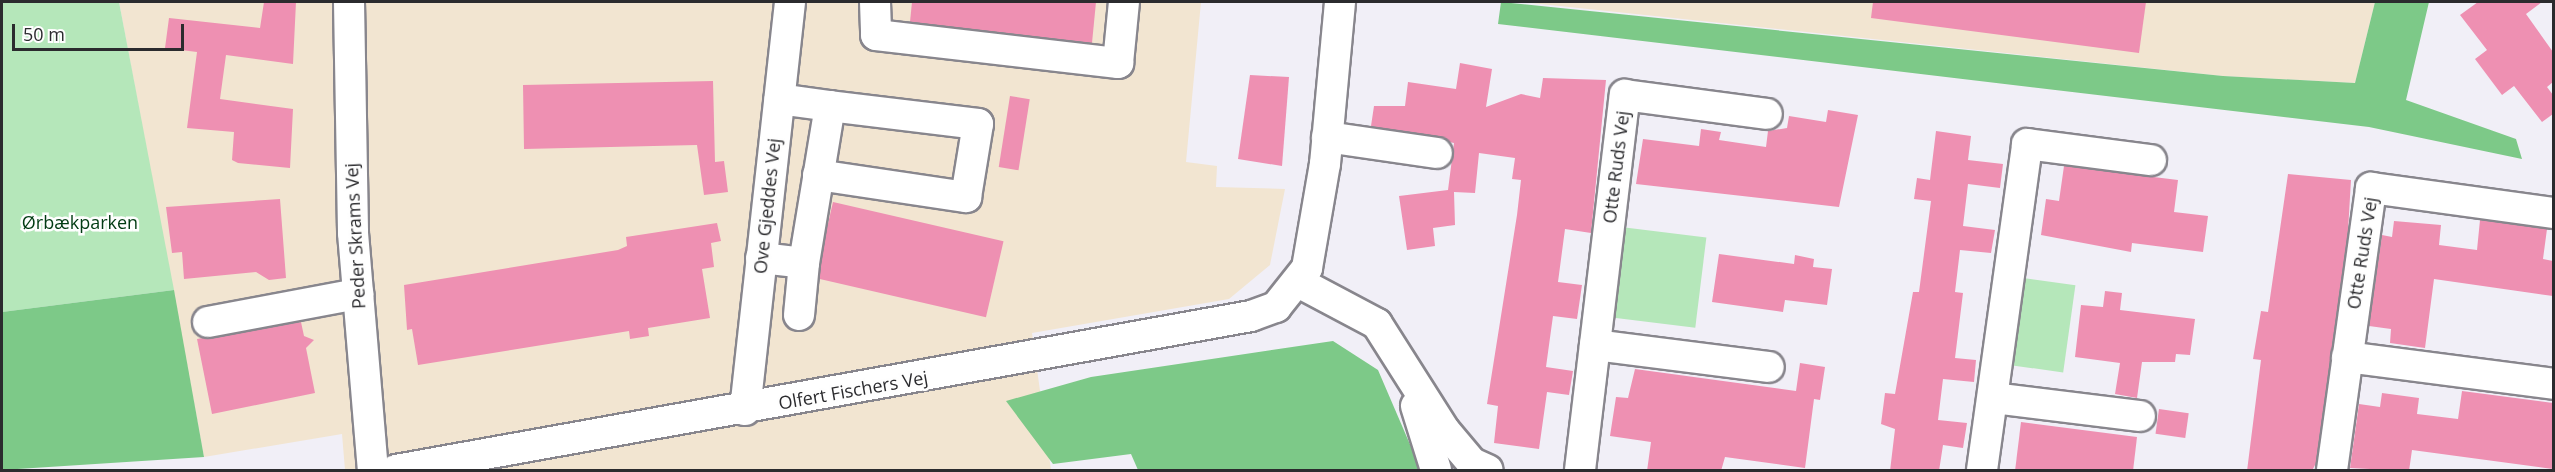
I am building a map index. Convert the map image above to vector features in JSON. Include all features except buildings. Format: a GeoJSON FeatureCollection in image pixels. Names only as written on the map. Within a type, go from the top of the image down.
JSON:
{"type":"FeatureCollection","features":[{"type":"Feature","properties":{"kind":"street","name":"Peder Skrams Vej"},"geometry":{"type":"LineString","coordinates":[[349,2],[358,294],[373,471]]}},
{"type":"Feature","properties":{"kind":"street","name":"Ove Gjeddes Vej"},"geometry":{"type":"LineString","coordinates":[[745,410],[790,2]]}},
{"type":"Feature","properties":{"kind":"street"},"geometry":{"type":"LineString","coordinates":[[875,2],[876,35],[1118,63],[1124,2]]}},
{"type":"Feature","properties":{"kind":"street"},"geometry":{"type":"LineString","coordinates":[[1340,2],[1317,219],[1300,283],[1377,324],[1430,412],[1476,468]]}},
{"type":"Feature","properties":{"kind":"street","name":"Otte Ruds Vej"},"geometry":{"type":"LineString","coordinates":[[1580,471],[1625,95],[1767,114]]}},
{"type":"Feature","properties":{"kind":"street"},"geometry":{"type":"LineString","coordinates":[[779,99],[978,124],[966,196],[818,176]]}},
{"type":"Feature","properties":{"kind":"street"},"geometry":{"type":"LineString","coordinates":[[799,315],[804,262],[830,106]]}},
{"type":"Feature","properties":{"kind":"street"},"geometry":{"type":"LineString","coordinates":[[1327,137],[1437,153]]}},
{"type":"Feature","properties":{"kind":"street"},"geometry":{"type":"LineString","coordinates":[[1982,471],[2027,144],[2151,160]]}},
{"type":"Feature","properties":{"kind":"street","name":"Otte Ruds Vej"},"geometry":{"type":"LineString","coordinates":[[2332,471],[2371,188],[2553,213]]}},
{"type":"Feature","properties":{"kind":"street"},"geometry":{"type":"LineString","coordinates":[[761,258],[804,262]]}},
{"type":"Feature","properties":{"kind":"street","name":"Olfert Fischers Vej"},"geometry":{"type":"LineString","coordinates":[[396,471],[745,410],[1251,316],[1276,307],[1300,283]]}},
{"type":"Feature","properties":{"kind":"street"},"geometry":{"type":"LineString","coordinates":[[208,322],[358,294]]}},
{"type":"Feature","properties":{"kind":"street"},"geometry":{"type":"LineString","coordinates":[[1595,345],[1769,367]]}},
{"type":"Feature","properties":{"kind":"street"},"geometry":{"type":"LineString","coordinates":[[2348,357],[2553,384]]}},
{"type":"Feature","properties":{"kind":"street"},"geometry":{"type":"LineString","coordinates":[[1403,367],[1437,471]]}},
{"type":"Feature","properties":{"kind":"street"},"geometry":{"type":"LineString","coordinates":[[1993,398],[2140,416]]}},
{"type":"Feature","properties":{"kind":"shaded area"},"geometry":{"type":"Polygon","coordinates":[[[119,2],[1201,2],[1186,162],[1217,166],[1216,187],[1285,189],[1270,265],[1229,299],[1032,333],[1051,470],[345,470],[342,434],[204,457],[119,2]]]}},
{"type":"Feature","properties":{"kind":"shaded area"},"geometry":{"type":"Polygon","coordinates":[[[1522,2],[2375,2],[2355,83],[2223,76],[1522,2]]]}},
{"type":"Feature","properties":{"kind":"green space","name":"Ørbækparken"},"geometry":{"type":"Polygon","coordinates":[[[2,2],[119,2],[174,290],[2,312],[2,2]]]}},
{"type":"Feature","properties":{"kind":"green space"},"geometry":{"type":"Polygon","coordinates":[[[1501,2],[2223,76],[2355,83],[2375,2],[2429,2],[2406,100],[2516,139],[2522,159],[2369,127],[1498,24],[1501,2]]]}},
{"type":"Feature","properties":{"kind":"green space"},"geometry":{"type":"Polygon","coordinates":[[[1621,227],[1706,237],[1695,328],[1610,317],[1621,227]]]}},
{"type":"Feature","properties":{"kind":"green space"},"geometry":{"type":"Polygon","coordinates":[[[2016,277],[2075,285],[2063,372],[2004,364],[2016,277]]]}},
{"type":"Feature","properties":{"kind":"green space"},"geometry":{"type":"Polygon","coordinates":[[[174,290],[204,457],[2,470],[2,312],[174,290]]]}},
{"type":"Feature","properties":{"kind":"green space"},"geometry":{"type":"Polygon","coordinates":[[[1333,341],[1378,370],[1421,470],[1138,470],[1131,454],[1053,464],[1006,401],[1091,377],[1333,341]]]}}]}
